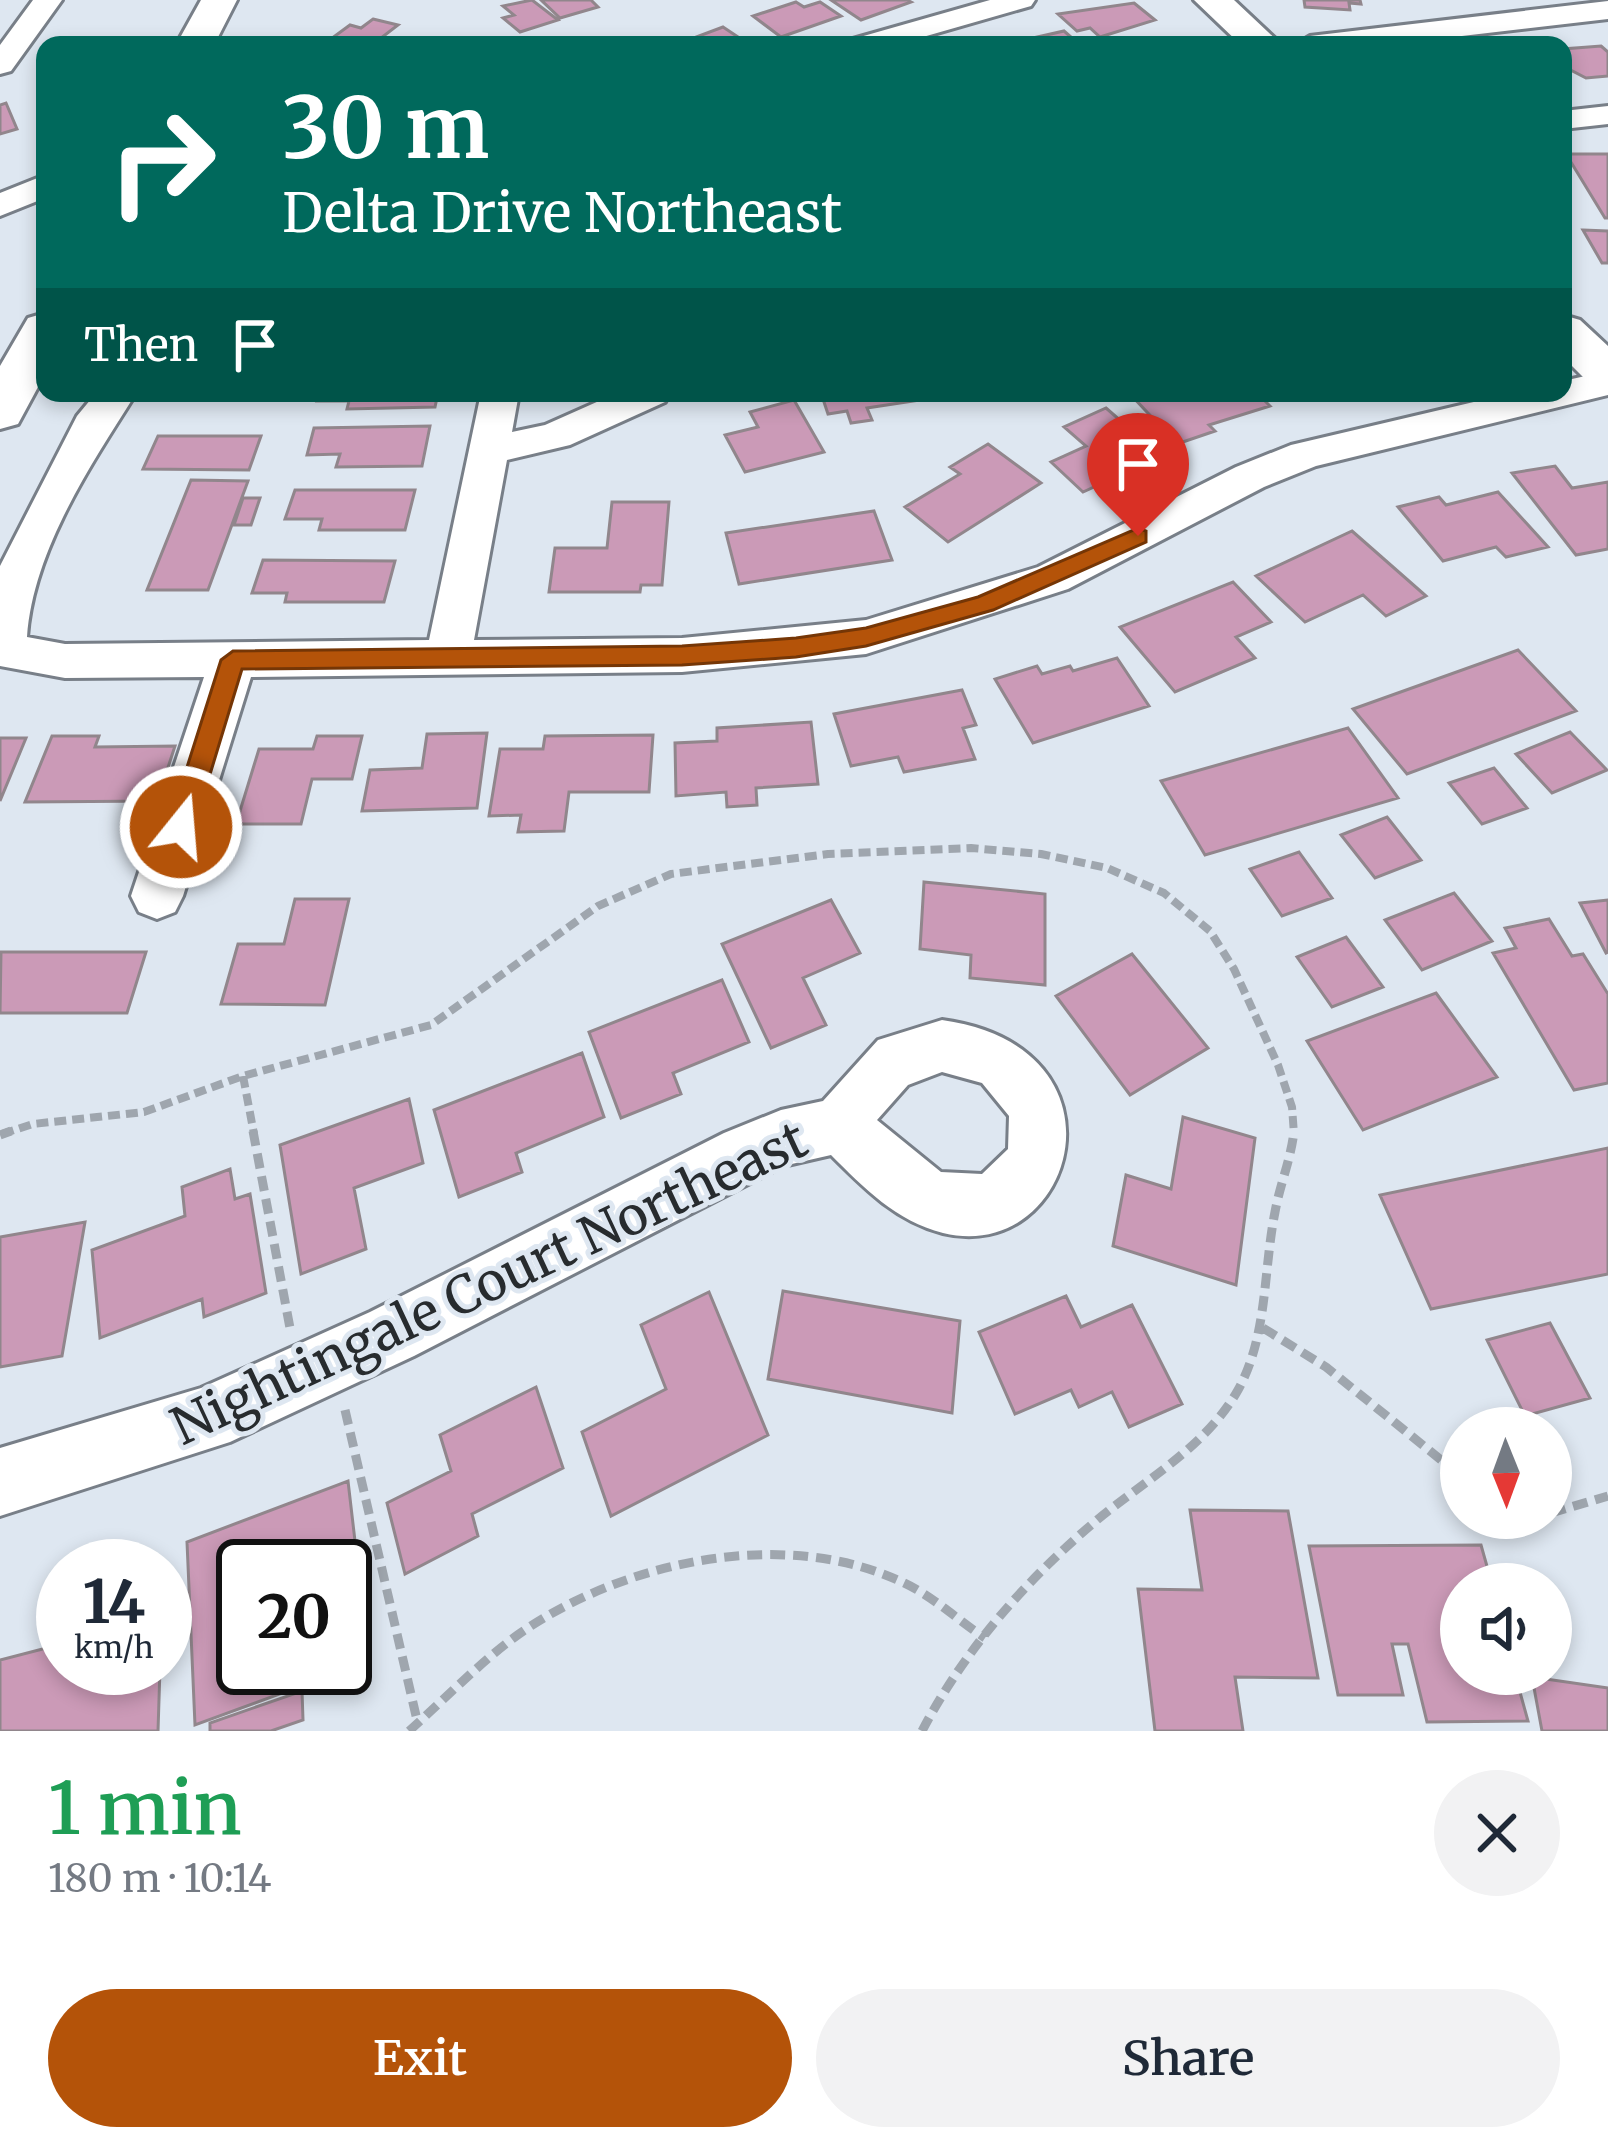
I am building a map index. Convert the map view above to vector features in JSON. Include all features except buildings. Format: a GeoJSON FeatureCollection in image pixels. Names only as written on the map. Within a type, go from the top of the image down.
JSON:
{"type":"FeatureCollection","features":[{"type":"Feature","properties":{"kind":"main road"},"geometry":{"type":"LineString","coordinates":[[200,36],[219,0]]}},
{"type":"Feature","properties":{"kind":"main road"},"geometry":{"type":"LineString","coordinates":[[1212,0],[1253,36]]}},
{"type":"Feature","properties":{"kind":"main road"},"geometry":{"type":"LineString","coordinates":[[1572,341],[1608,379]]}},
{"type":"Feature","properties":{"kind":"main road"},"geometry":{"type":"LineString","coordinates":[[0,412],[36,345]]}},
{"type":"Feature","properties":{"kind":"street"},"geometry":{"type":"LineString","coordinates":[[0,65],[47,0]]}},
{"type":"Feature","properties":{"kind":"street"},"geometry":{"type":"LineString","coordinates":[[895,36],[1022,0]]}},
{"type":"Feature","properties":{"kind":"street"},"geometry":{"type":"LineString","coordinates":[[1377,36],[1585,8]]}},
{"type":"Feature","properties":{"kind":"street"},"geometry":{"type":"LineString","coordinates":[[1572,119],[1608,115]]}},
{"type":"Feature","properties":{"kind":"street"},"geometry":{"type":"LineString","coordinates":[[0,206],[36,189]]}},
{"type":"Feature","properties":{"kind":"street"},"geometry":{"type":"LineString","coordinates":[[1572,388],[1608,379]]}},
{"type":"Feature","properties":{"kind":"street"},"geometry":{"type":"LineString","coordinates":[[110,402],[97,416],[8,593],[3,650],[65,661],[448,659],[682,655],[866,637],[1053,578],[1250,477],[1305,455],[1516,402]]}},
{"type":"Feature","properties":{"kind":"street"},"geometry":{"type":"LineString","coordinates":[[448,659],[498,402]]}},
{"type":"Feature","properties":{"kind":"street"},"geometry":{"type":"LineString","coordinates":[[489,451],[556,436],[631,402]]}},
{"type":"Feature","properties":{"kind":"street"},"geometry":{"type":"LineString","coordinates":[[157,896],[233,660]]}},
{"type":"Feature","properties":{"kind":"street","name":"Nightingale Court Northeast"},"geometry":{"type":"LineString","coordinates":[[0,1482],[207,1419],[745,1153],[781,1138],[840,1125]]}},
{"type":"Feature","properties":{"kind":"path"},"geometry":{"type":"LineString","coordinates":[[243,1076],[290,1328],[344,1406],[417,1720]]}},
{"type":"Feature","properties":{"kind":"path"},"geometry":{"type":"LineString","coordinates":[[1263,1328],[1326,1367],[1440,1459]]}},
{"type":"Feature","properties":{"kind":"path"},"geometry":{"type":"LineString","coordinates":[[1572,1507],[1608,1496]]}},
{"type":"Feature","properties":{"kind":"path"},"geometry":{"type":"LineString","coordinates":[[409,1731],[519,1634],[603,1589],[698,1558],[791,1557],[871,1570],[905,1583],[985,1638]]}},
{"type":"Feature","properties":{"kind":"route"},"geometry":{"type":"LineString","coordinates":[[181,827],[233,660],[682,655],[796,647],[866,637],[985,604],[1053,578],[1138,536]]}}]}
